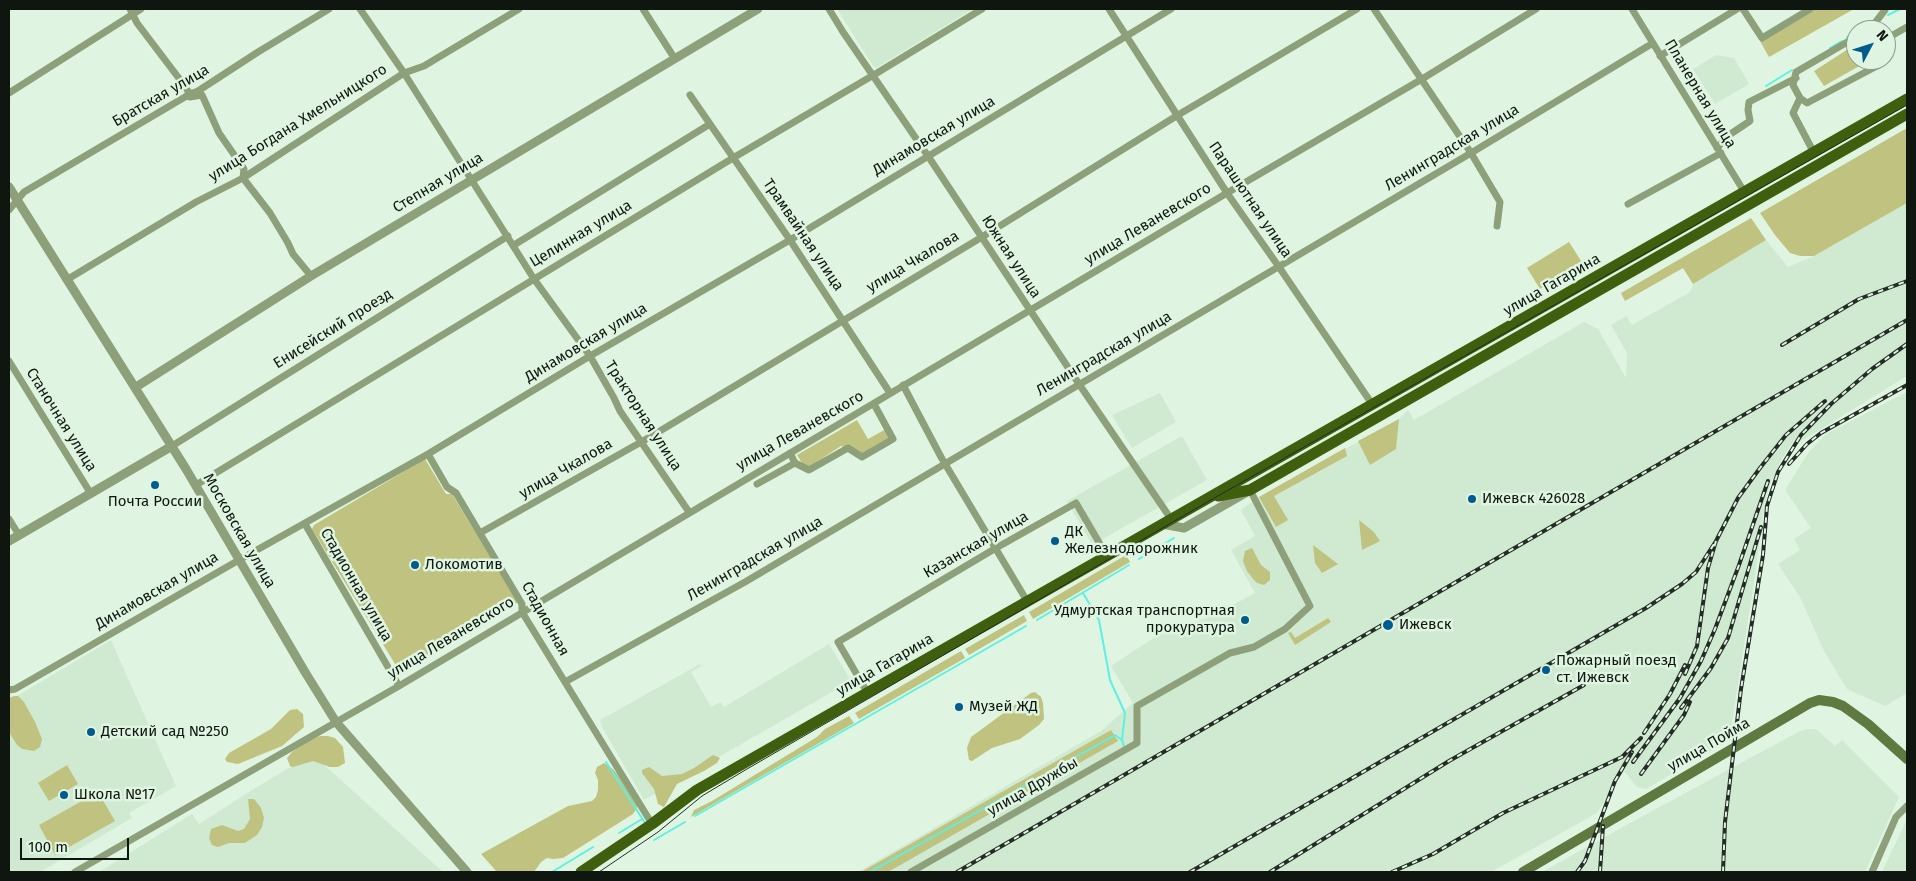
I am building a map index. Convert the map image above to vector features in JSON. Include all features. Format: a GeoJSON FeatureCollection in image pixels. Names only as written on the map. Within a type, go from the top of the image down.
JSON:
{"type":"FeatureCollection","features":[{"type":"Feature","properties":{"kind":"main road","name":"улица Гагарина"},"geometry":{"type":"LineString","coordinates":[[1211,496],[1250,490],[1748,198],[1814,153],[1907,99]]}},
{"type":"Feature","properties":{"kind":"main road","name":"улица Гагарина"},"geometry":{"type":"LineString","coordinates":[[581,872],[652,824],[696,790],[1027,600],[1372,404],[1748,198],[1907,114]]}},
{"type":"Feature","properties":{"kind":"main road","name":"улица Пойма"},"geometry":{"type":"LineString","coordinates":[[1523,872],[1818,700],[1833,702],[1843,706],[1868,724],[1907,759]]}},
{"type":"Feature","properties":{"kind":"street"},"geometry":{"type":"LineString","coordinates":[[9,93],[131,11],[141,9]]}},
{"type":"Feature","properties":{"kind":"street","name":"Братская улица"},"geometry":{"type":"LineString","coordinates":[[9,210],[24,192],[198,91],[329,9]]}},
{"type":"Feature","properties":{"kind":"street","name":"Тракторная улица"},"geometry":{"type":"LineString","coordinates":[[360,9],[404,73],[534,279],[590,356],[620,411],[689,512]]}},
{"type":"Feature","properties":{"kind":"street","name":"улица Богдана Хмельницкого"},"geometry":{"type":"LineString","coordinates":[[68,279],[196,202],[243,178],[404,73],[424,66],[519,9]]}},
{"type":"Feature","properties":{"kind":"street"},"geometry":{"type":"LineString","coordinates":[[644,9],[676,59]]}},
{"type":"Feature","properties":{"kind":"street","name":"Степная улица"},"geometry":{"type":"LineString","coordinates":[[136,387],[311,276],[758,9]]}},
{"type":"Feature","properties":{"kind":"street","name":"Южная улица"},"geometry":{"type":"LineString","coordinates":[[829,9],[1079,384],[1166,522]]}},
{"type":"Feature","properties":{"kind":"street","name":"Целинная улица"},"geometry":{"type":"LineString","coordinates":[[196,485],[733,158],[873,76],[982,9]]}},
{"type":"Feature","properties":{"kind":"street","name":"Парашютная улица"},"geometry":{"type":"LineString","coordinates":[[1109,9],[1227,193],[1372,404]]}},
{"type":"Feature","properties":{"kind":"street","name":"Динамовская улица"},"geometry":{"type":"LineString","coordinates":[[9,690],[15,689],[428,454],[590,356],[790,240],[1170,9]]}},
{"type":"Feature","properties":{"kind":"street","name":"улица Чкалова"},"geometry":{"type":"LineString","coordinates":[[480,533],[642,442],[982,237],[1178,115],[1357,9]]}},
{"type":"Feature","properties":{"kind":"street"},"geometry":{"type":"LineString","coordinates":[[1374,9],[1471,153],[1500,202],[1497,226]]}},
{"type":"Feature","properties":{"kind":"street","name":"улица Леваневского"},"geometry":{"type":"LineString","coordinates":[[74,872],[399,686],[689,512],[874,404],[890,392],[1422,79],[1536,9]]}},
{"type":"Feature","properties":{"kind":"street","name":"Планерная улица"},"geometry":{"type":"LineString","coordinates":[[1632,9],[1748,198]]}},
{"type":"Feature","properties":{"kind":"street"},"geometry":{"type":"LineString","coordinates":[[1660,56],[1737,9]]}},
{"type":"Feature","properties":{"kind":"street"},"geometry":{"type":"LineString","coordinates":[[1743,9],[1762,38],[1810,9]]}},
{"type":"Feature","properties":{"kind":"street"},"geometry":{"type":"LineString","coordinates":[[1877,20],[1884,9]]}},
{"type":"Feature","properties":{"kind":"street"},"geometry":{"type":"LineString","coordinates":[[131,11],[190,94],[190,97],[202,95],[219,133],[244,169],[243,178],[270,214],[288,242],[293,254],[311,276]]}},
{"type":"Feature","properties":{"kind":"street"},"geometry":{"type":"LineString","coordinates":[[1896,33],[1907,27]]}},
{"type":"Feature","properties":{"kind":"street","name":"Ленинградская улица"},"geometry":{"type":"LineString","coordinates":[[564,682],[745,582],[1279,267],[1653,43]]}},
{"type":"Feature","properties":{"kind":"street"},"geometry":{"type":"LineString","coordinates":[[1846,43],[1796,72],[1793,85],[1800,98],[1807,103],[1869,70]]}},
{"type":"Feature","properties":{"kind":"street"},"geometry":{"type":"LineString","coordinates":[[1628,204],[1719,151],[1729,135],[1750,121],[1749,102],[1796,78]]}},
{"type":"Feature","properties":{"kind":"street","name":"Трамвайная улица"},"geometry":{"type":"LineString","coordinates":[[690,95],[790,240],[890,392]]}},
{"type":"Feature","properties":{"kind":"street"},"geometry":{"type":"LineString","coordinates":[[1800,98],[1792,113],[1814,153]]}},
{"type":"Feature","properties":{"kind":"street"},"geometry":{"type":"LineString","coordinates":[[514,245],[710,124]]}},
{"type":"Feature","properties":{"kind":"street","name":"Московская улица"},"geometry":{"type":"LineString","coordinates":[[9,187],[196,485],[336,722],[467,872]]}},
{"type":"Feature","properties":{"kind":"street","name":"Енисейский проезд"},"geometry":{"type":"LineString","coordinates":[[172,446],[508,236]]}},
{"type":"Feature","properties":{"kind":"street","name":"Станочная улица"},"geometry":{"type":"LineString","coordinates":[[9,361],[91,494]]}},
{"type":"Feature","properties":{"kind":"street"},"geometry":{"type":"LineString","coordinates":[[903,385],[945,464],[1027,600]]}},
{"type":"Feature","properties":{"kind":"street"},"geometry":{"type":"LineString","coordinates":[[790,453],[795,463],[809,470],[848,448],[862,457],[893,439],[874,404]]}},
{"type":"Feature","properties":{"kind":"street"},"geometry":{"type":"LineString","coordinates":[[9,541],[172,446]]}},
{"type":"Feature","properties":{"kind":"street","name":"Стадионная"},"geometry":{"type":"LineString","coordinates":[[428,454],[447,487],[456,493],[522,604],[522,612],[652,824]]}},
{"type":"Feature","properties":{"kind":"street"},"geometry":{"type":"LineString","coordinates":[[757,484],[795,463]]}},
{"type":"Feature","properties":{"kind":"street"},"geometry":{"type":"LineString","coordinates":[[1166,522],[1184,528],[1250,490]]}},
{"type":"Feature","properties":{"kind":"street","name":"улица Дружбы"},"geometry":{"type":"LineString","coordinates":[[910,872],[1137,743],[1137,706],[1230,653],[1254,647],[1285,629],[1310,606],[1250,490]]}},
{"type":"Feature","properties":{"kind":"street","name":"Казанская улица"},"geometry":{"type":"LineString","coordinates":[[867,692],[838,642],[996,548],[1076,503],[1106,556]]}},
{"type":"Feature","properties":{"kind":"street"},"geometry":{"type":"LineString","coordinates":[[9,519],[18,535]]}},
{"type":"Feature","properties":{"kind":"street","name":"Стадионная улица"},"geometry":{"type":"LineString","coordinates":[[304,524],[399,686]]}},
{"type":"Feature","properties":{"kind":"street"},"geometry":{"type":"LineString","coordinates":[[1872,872],[1896,817],[1907,806]]}},
{"type":"Feature","properties":{"kind":"shaded area"},"geometry":{"type":"Polygon","coordinates":[[[837,9],[973,9],[876,68],[837,9]]]}},
{"type":"Feature","properties":{"kind":"shaded area"},"geometry":{"type":"Polygon","coordinates":[[[1716,55],[1734,58],[1749,84],[1715,104],[1693,69],[1716,55]]]}},
{"type":"Feature","properties":{"kind":"shaded area"},"geometry":{"type":"Polygon","coordinates":[[[1907,203],[1907,376],[1800,442],[1794,441],[1783,457],[1769,486],[1763,513],[1731,728],[1726,742],[1646,789],[1637,787],[1624,771],[1597,813],[1491,872],[858,872],[1101,731],[1133,703],[1111,666],[1155,637],[1211,616],[1229,604],[1231,606],[1255,593],[1231,550],[1255,536],[1241,510],[1259,497],[1399,419],[1408,410],[1414,420],[1584,322],[1598,329],[1626,378],[1627,353],[1611,325],[1626,316],[1632,325],[1690,292],[1693,284],[1766,240],[1788,267],[1814,256],[1907,203]]]}},
{"type":"Feature","properties":{"kind":"shaded area"},"geometry":{"type":"Polygon","coordinates":[[[1907,392],[1907,693],[1885,706],[1847,689],[1824,651],[1800,597],[1778,564],[1800,550],[1794,539],[1811,528],[1785,490],[1808,453],[1826,434],[1907,392]]]}},
{"type":"Feature","properties":{"kind":"shaded area"},"geometry":{"type":"Polygon","coordinates":[[[1160,393],[1176,422],[1132,448],[1112,415],[1160,393]]]}},
{"type":"Feature","properties":{"kind":"shaded area"},"geometry":{"type":"Polygon","coordinates":[[[1182,436],[1207,480],[1092,545],[1067,501],[1182,436]]]}},
{"type":"Feature","properties":{"kind":"shaded area"},"geometry":{"type":"Polygon","coordinates":[[[111,640],[176,786],[129,813],[132,818],[40,872],[9,872],[9,714],[12,699],[111,640]]]}},
{"type":"Feature","properties":{"kind":"shaded area"},"geometry":{"type":"Polygon","coordinates":[[[829,644],[851,681],[644,800],[602,727],[600,720],[700,664],[701,666],[691,672],[711,707],[721,702],[724,707],[829,644]]]}},
{"type":"Feature","properties":{"kind":"shaded area"},"geometry":{"type":"Polygon","coordinates":[[[1816,729],[1835,746],[1842,740],[1899,797],[1865,872],[1542,872],[1800,731],[1816,729]]]}},
{"type":"Feature","properties":{"kind":"shaded area"},"geometry":{"type":"Polygon","coordinates":[[[312,754],[443,872],[99,872],[192,814],[199,824],[312,754]]]}},
{"type":"Feature","properties":{"kind":"shaded area"},"geometry":{"type":"Polygon","coordinates":[[[1906,821],[1907,872],[1882,872],[1906,821]]]}},
{"type":"Feature","properties":{"kind":"green space"},"geometry":{"type":"Polygon","coordinates":[[[1815,9],[1854,9],[1769,57],[1760,41],[1815,9]]]}},
{"type":"Feature","properties":{"kind":"green space"},"geometry":{"type":"Polygon","coordinates":[[[1846,50],[1846,70],[1852,70],[1824,86],[1814,71],[1846,50]]]}},
{"type":"Feature","properties":{"kind":"green space"},"geometry":{"type":"Polygon","coordinates":[[[1907,128],[1907,203],[1814,256],[1800,256],[1790,253],[1760,213],[1907,128]]]}},
{"type":"Feature","properties":{"kind":"green space"},"geometry":{"type":"Polygon","coordinates":[[[1751,218],[1766,240],[1693,284],[1683,268],[1625,301],[1621,293],[1751,218]]]}},
{"type":"Feature","properties":{"kind":"green space"},"geometry":{"type":"Polygon","coordinates":[[[1569,242],[1583,264],[1540,289],[1527,268],[1569,242]]]}},
{"type":"Feature","properties":{"kind":"green space"},"geometry":{"type":"Polygon","coordinates":[[[1399,419],[1396,449],[1370,465],[1358,441],[1399,419]]]}},
{"type":"Feature","properties":{"kind":"green space"},"geometry":{"type":"Polygon","coordinates":[[[857,420],[868,439],[886,429],[890,437],[861,454],[841,446],[809,467],[802,463],[797,455],[857,420]]]}},
{"type":"Feature","properties":{"kind":"green space"},"geometry":{"type":"Polygon","coordinates":[[[1345,448],[1347,456],[1274,496],[1288,520],[1276,527],[1259,497],[1345,448]]]}},
{"type":"Feature","properties":{"kind":"green space","name":"Локомотив"},"geometry":{"type":"Polygon","coordinates":[[[425,459],[446,494],[452,494],[518,602],[400,672],[312,529],[314,525],[425,459]]]}},
{"type":"Feature","properties":{"kind":"green space"},"geometry":{"type":"Polygon","coordinates":[[[1359,520],[1374,532],[1380,541],[1362,550],[1359,520]]]}},
{"type":"Feature","properties":{"kind":"green space"},"geometry":{"type":"Polygon","coordinates":[[[1313,545],[1338,564],[1322,573],[1315,563],[1313,545]]]}},
{"type":"Feature","properties":{"kind":"green space"},"geometry":{"type":"Polygon","coordinates":[[[1252,548],[1261,565],[1270,572],[1270,580],[1264,585],[1254,580],[1247,571],[1243,561],[1245,551],[1252,548]]]}},
{"type":"Feature","properties":{"kind":"green space"},"geometry":{"type":"Polygon","coordinates":[[[1126,555],[1130,562],[1033,619],[1029,612],[1126,555]]]}},
{"type":"Feature","properties":{"kind":"green space"},"geometry":{"type":"Polygon","coordinates":[[[1024,615],[1027,621],[969,655],[965,649],[1024,615]]]}},
{"type":"Feature","properties":{"kind":"green space"},"geometry":{"type":"Polygon","coordinates":[[[1328,618],[1331,622],[1295,645],[1288,633],[1291,632],[1295,638],[1328,618]]]}},
{"type":"Feature","properties":{"kind":"green space"},"geometry":{"type":"Polygon","coordinates":[[[961,651],[965,658],[859,719],[855,713],[961,651]]]}},
{"type":"Feature","properties":{"kind":"green space"},"geometry":{"type":"Polygon","coordinates":[[[1035,692],[1041,697],[1043,703],[1044,719],[1039,725],[1020,739],[992,748],[972,761],[969,760],[967,748],[971,737],[1035,692]]]}},
{"type":"Feature","properties":{"kind":"green space"},"geometry":{"type":"Polygon","coordinates":[[[18,696],[24,702],[42,739],[40,747],[34,751],[22,749],[17,745],[9,732],[9,698],[18,696]]]}},
{"type":"Feature","properties":{"kind":"green space"},"geometry":{"type":"Polygon","coordinates":[[[297,709],[303,714],[304,727],[282,746],[238,764],[227,762],[225,759],[229,753],[271,729],[290,710],[297,709]]]}},
{"type":"Feature","properties":{"kind":"green space"},"geometry":{"type":"Polygon","coordinates":[[[849,716],[854,723],[691,817],[694,810],[712,801],[817,737],[825,729],[849,716]]]}},
{"type":"Feature","properties":{"kind":"green space"},"geometry":{"type":"Polygon","coordinates":[[[1111,730],[1118,741],[888,872],[861,872],[1111,730]]]}},
{"type":"Feature","properties":{"kind":"green space"},"geometry":{"type":"Polygon","coordinates":[[[320,736],[335,738],[343,747],[345,763],[338,767],[330,767],[313,761],[293,767],[290,766],[287,758],[292,752],[308,741],[320,736]]]}},
{"type":"Feature","properties":{"kind":"green space"},"geometry":{"type":"Polygon","coordinates":[[[713,755],[720,758],[717,763],[677,784],[664,807],[658,804],[654,789],[642,773],[642,770],[649,767],[662,776],[682,774],[713,755]]]}},
{"type":"Feature","properties":{"kind":"green space"},"geometry":{"type":"Polygon","coordinates":[[[604,763],[619,776],[638,806],[633,814],[563,858],[547,858],[541,862],[534,872],[497,872],[481,854],[568,806],[592,801],[596,797],[598,790],[598,780],[595,773],[597,767],[604,763]]]}},
{"type":"Feature","properties":{"kind":"green space"},"geometry":{"type":"Polygon","coordinates":[[[67,765],[78,784],[49,801],[38,783],[67,765]]]}},
{"type":"Feature","properties":{"kind":"green space"},"geometry":{"type":"Polygon","coordinates":[[[98,792],[115,821],[55,855],[39,825],[98,792]]]}},
{"type":"Feature","properties":{"kind":"green space"},"geometry":{"type":"Polygon","coordinates":[[[248,799],[254,799],[261,808],[264,818],[262,827],[257,835],[245,843],[229,843],[218,847],[212,845],[209,838],[211,829],[222,825],[238,831],[244,829],[250,819],[248,799]]]}},
{"type":"Feature","properties":{"kind":"waterway"},"geometry":{"type":"LineString","coordinates":[[1888,15],[1900,9]]}},
{"type":"Feature","properties":{"kind":"waterway"},"geometry":{"type":"LineString","coordinates":[[1830,48],[1842,41]]}},
{"type":"Feature","properties":{"kind":"waterway"},"geometry":{"type":"LineString","coordinates":[[1766,86],[1792,70]]}},
{"type":"Feature","properties":{"kind":"waterway"},"geometry":{"type":"LineString","coordinates":[[1139,559],[1174,538]]}},
{"type":"Feature","properties":{"kind":"waterway"},"geometry":{"type":"LineString","coordinates":[[1037,620],[1129,565]]}},
{"type":"Feature","properties":{"kind":"waterway"},"geometry":{"type":"LineString","coordinates":[[1083,593],[1099,620],[1110,680],[1125,713],[1122,740]]}},
{"type":"Feature","properties":{"kind":"waterway"},"geometry":{"type":"LineString","coordinates":[[695,816],[1026,626]]}},
{"type":"Feature","properties":{"kind":"waterway"},"geometry":{"type":"LineString","coordinates":[[870,872],[1115,735],[1122,740],[1124,746]]}},
{"type":"Feature","properties":{"kind":"waterway"},"geometry":{"type":"LineString","coordinates":[[606,762],[645,823]]}},
{"type":"Feature","properties":{"kind":"waterway"},"geometry":{"type":"LineString","coordinates":[[619,833],[642,819]]}},
{"type":"Feature","properties":{"kind":"waterway"},"geometry":{"type":"LineString","coordinates":[[654,840],[685,822]]}},
{"type":"Feature","properties":{"kind":"waterway"},"geometry":{"type":"LineString","coordinates":[[552,872],[593,847]]}},
{"type":"Feature","properties":{"kind":"tram line"},"geometry":{"type":"LineString","coordinates":[[599,872],[658,832],[702,796],[747,769],[1216,497],[1907,105]]}},
{"type":"Feature","properties":{"kind":"railway"},"geometry":{"type":"LineString","coordinates":[[1782,345],[1859,299],[1907,281]]}},
{"type":"Feature","properties":{"kind":"railway"},"geometry":{"type":"LineString","coordinates":[[957,872],[1907,320]]}},
{"type":"Feature","properties":{"kind":"railway"},"geometry":{"type":"LineString","coordinates":[[1723,872],[1725,822],[1741,689],[1763,555],[1767,506],[1778,472],[1801,435],[1831,404],[1872,369],[1907,344]]}},
{"type":"Feature","properties":{"kind":"railway"},"geometry":{"type":"LineString","coordinates":[[1789,464],[1807,444],[1821,433],[1907,385]]}},
{"type":"Feature","properties":{"kind":"railway"},"geometry":{"type":"LineString","coordinates":[[1685,674],[1697,646],[1708,568],[1716,541],[1738,498],[1786,435],[1825,401]]}},
{"type":"Feature","properties":{"kind":"railway"},"geometry":{"type":"LineString","coordinates":[[1633,762],[1680,698],[1701,661],[1739,565],[1768,481]]}},
{"type":"Feature","properties":{"kind":"railway"},"geometry":{"type":"LineString","coordinates":[[1681,708],[1711,668],[1728,638],[1761,527]]}},
{"type":"Feature","properties":{"kind":"railway"},"geometry":{"type":"LineString","coordinates":[[1190,872],[1646,608],[1682,584],[1696,572],[1716,541]]}},
{"type":"Feature","properties":{"kind":"railway"},"geometry":{"type":"LineString","coordinates":[[1644,733],[1670,694],[1685,665]]}},
{"type":"Feature","properties":{"kind":"railway"},"geometry":{"type":"LineString","coordinates":[[1270,872],[1449,761],[1584,685]]}},
{"type":"Feature","properties":{"kind":"railway"},"geometry":{"type":"LineString","coordinates":[[1641,774],[1684,715],[1690,702]]}},
{"type":"Feature","properties":{"kind":"railway"},"geometry":{"type":"LineString","coordinates":[[1392,872],[1433,854],[1503,813],[1622,757],[1641,738]]}},
{"type":"Feature","properties":{"kind":"railway"},"geometry":{"type":"LineString","coordinates":[[1577,872],[1585,861],[1615,781],[1632,752]]}},
{"type":"Feature","properties":{"kind":"railway"},"geometry":{"type":"LineString","coordinates":[[1600,872],[1603,826]]}},
{"type":"Feature","properties":{"kind":"place","name":"Почта России"},"geometry":{"type":"Point","coordinates":[155,485]}},
{"type":"Feature","properties":{"kind":"place","name":"Ижевск 426028"},"geometry":{"type":"Point","coordinates":[1472,499]}},
{"type":"Feature","properties":{"kind":"place","name":"ДК Железнодорожник"},"geometry":{"type":"Point","coordinates":[1055,541]}},
{"type":"Feature","properties":{"kind":"place","name":"Локомотив"},"geometry":{"type":"Point","coordinates":[415,565]}},
{"type":"Feature","properties":{"kind":"place","name":"Удмуртская транспортная прокуратура"},"geometry":{"type":"Point","coordinates":[1245,620]}},
{"type":"Feature","properties":{"kind":"place","name":"Ижевск"},"geometry":{"type":"Point","coordinates":[1388,625]}},
{"type":"Feature","properties":{"kind":"place","name":"Пожарный поезд ст. Ижевск"},"geometry":{"type":"Point","coordinates":[1546,670]}},
{"type":"Feature","properties":{"kind":"place","name":"Музей ЖД"},"geometry":{"type":"Point","coordinates":[959,707]}},
{"type":"Feature","properties":{"kind":"place","name":"Детский сад №250"},"geometry":{"type":"Point","coordinates":[91,732]}},
{"type":"Feature","properties":{"kind":"place","name":"Школа №17"},"geometry":{"type":"Point","coordinates":[64,795]}}]}
